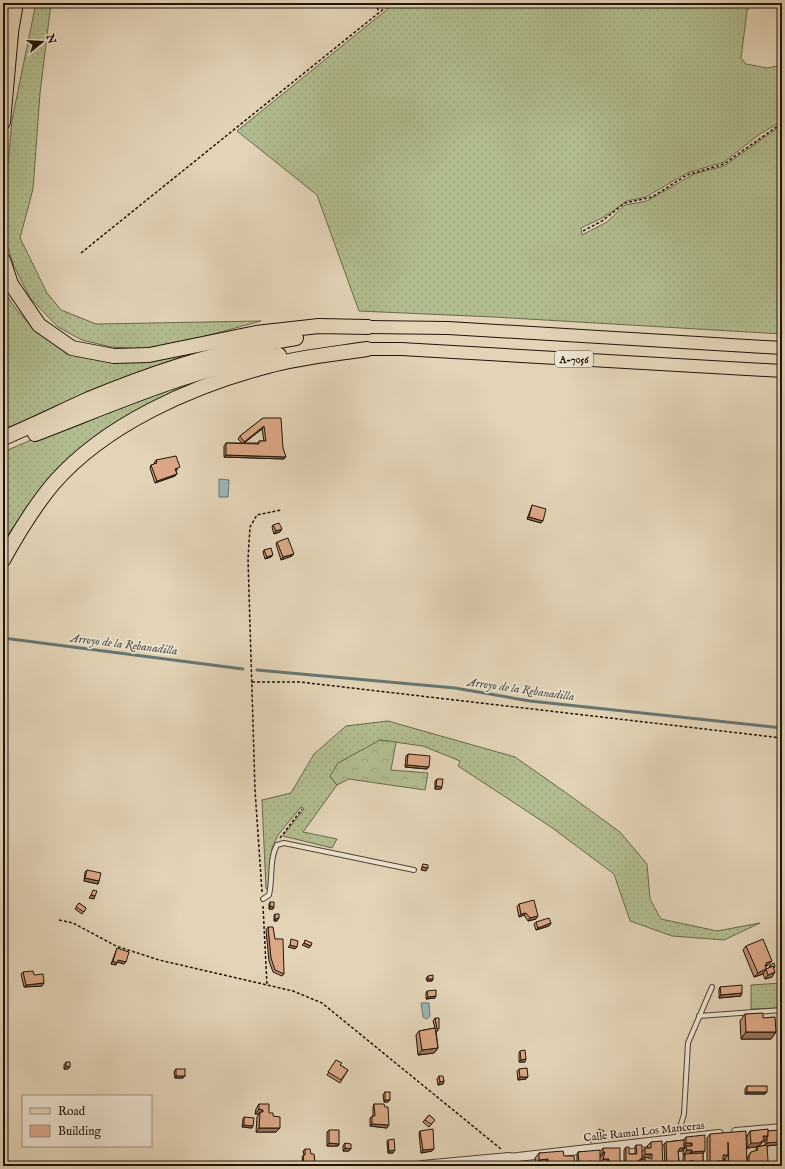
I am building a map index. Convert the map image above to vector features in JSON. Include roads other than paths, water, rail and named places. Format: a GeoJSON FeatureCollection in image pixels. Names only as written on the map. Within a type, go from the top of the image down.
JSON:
{"type":"FeatureCollection","features":[{"type":"Feature","properties":{"kind":"highway"},"geometry":{"type":"LineString","coordinates":[[3,75],[16,3]]}},
{"type":"Feature","properties":{"kind":"highway"},"geometry":{"type":"LineString","coordinates":[[3,122],[11,33]]}},
{"type":"Feature","properties":{"kind":"highway"},"geometry":{"type":"LineString","coordinates":[[3,260],[11,284],[39,325],[72,348],[114,356],[149,355],[256,333],[320,326],[368,327]]}},
{"type":"Feature","properties":{"kind":"highway"},"geometry":{"type":"LineString","coordinates":[[3,438],[89,399],[154,374],[214,355],[259,344],[368,327]]}},
{"type":"Feature","properties":{"kind":"highway"},"geometry":{"type":"LineString","coordinates":[[3,446],[144,392],[218,367],[264,357],[320,349],[366,349]]}},
{"type":"Feature","properties":{"kind":"highway"},"geometry":{"type":"LineString","coordinates":[[3,560],[26,518],[54,484],[84,453],[125,425],[195,390],[246,372],[269,365],[366,349]]}},
{"type":"Feature","properties":{"kind":"main road","name":"A-7056"},"geometry":{"type":"LineString","coordinates":[[368,327],[448,328],[782,348]]}},
{"type":"Feature","properties":{"kind":"main road","name":"A-7056"},"geometry":{"type":"LineString","coordinates":[[366,349],[401,349],[782,371]]}},
{"type":"Feature","properties":{"kind":"street","name":"Calle Ramal Los Manceras"},"geometry":{"type":"LineString","coordinates":[[509,1158],[620,1146],[662,1144],[677,1139],[704,1136],[745,1135],[782,1128]]}},
{"type":"Feature","properties":{"kind":"street"},"geometry":{"type":"LineString","coordinates":[[704,1136],[704,1166]]}},
{"type":"Feature","properties":{"kind":"street"},"geometry":{"type":"LineString","coordinates":[[620,1146],[621,1166]]}},
{"type":"Feature","properties":{"kind":"street"},"geometry":{"type":"LineString","coordinates":[[422,1166],[509,1158],[519,1166]]}},
{"type":"Feature","properties":{"kind":"lane"},"geometry":{"type":"LineString","coordinates":[[262,899],[269,895],[272,878],[273,852],[277,845],[284,843],[414,870]]}},
{"type":"Feature","properties":{"kind":"lane"},"geometry":{"type":"LineString","coordinates":[[677,1139],[684,1114],[688,1043],[712,987]]}},
{"type":"Feature","properties":{"kind":"lane"},"geometry":{"type":"LineString","coordinates":[[700,1016],[782,1010]]}},
{"type":"Feature","properties":{"kind":"water"},"geometry":{"type":"Polygon","coordinates":[[[219,479],[229,480],[228,497],[219,497],[219,479]]]}},
{"type":"Feature","properties":{"kind":"water"},"geometry":{"type":"Polygon","coordinates":[[[421,1003],[429,1003],[430,1016],[427,1019],[423,1017],[421,1003]]]}},
{"type":"Feature","properties":{"kind":"waterway","name":"Arroyo de la Rebanadilla"},"geometry":{"type":"LineString","coordinates":[[3,638],[243,669]]}},
{"type":"Feature","properties":{"kind":"waterway","name":"Arroyo de la Rebanadilla"},"geometry":{"type":"LineString","coordinates":[[257,670],[455,688],[530,701],[782,728]]}}]}
